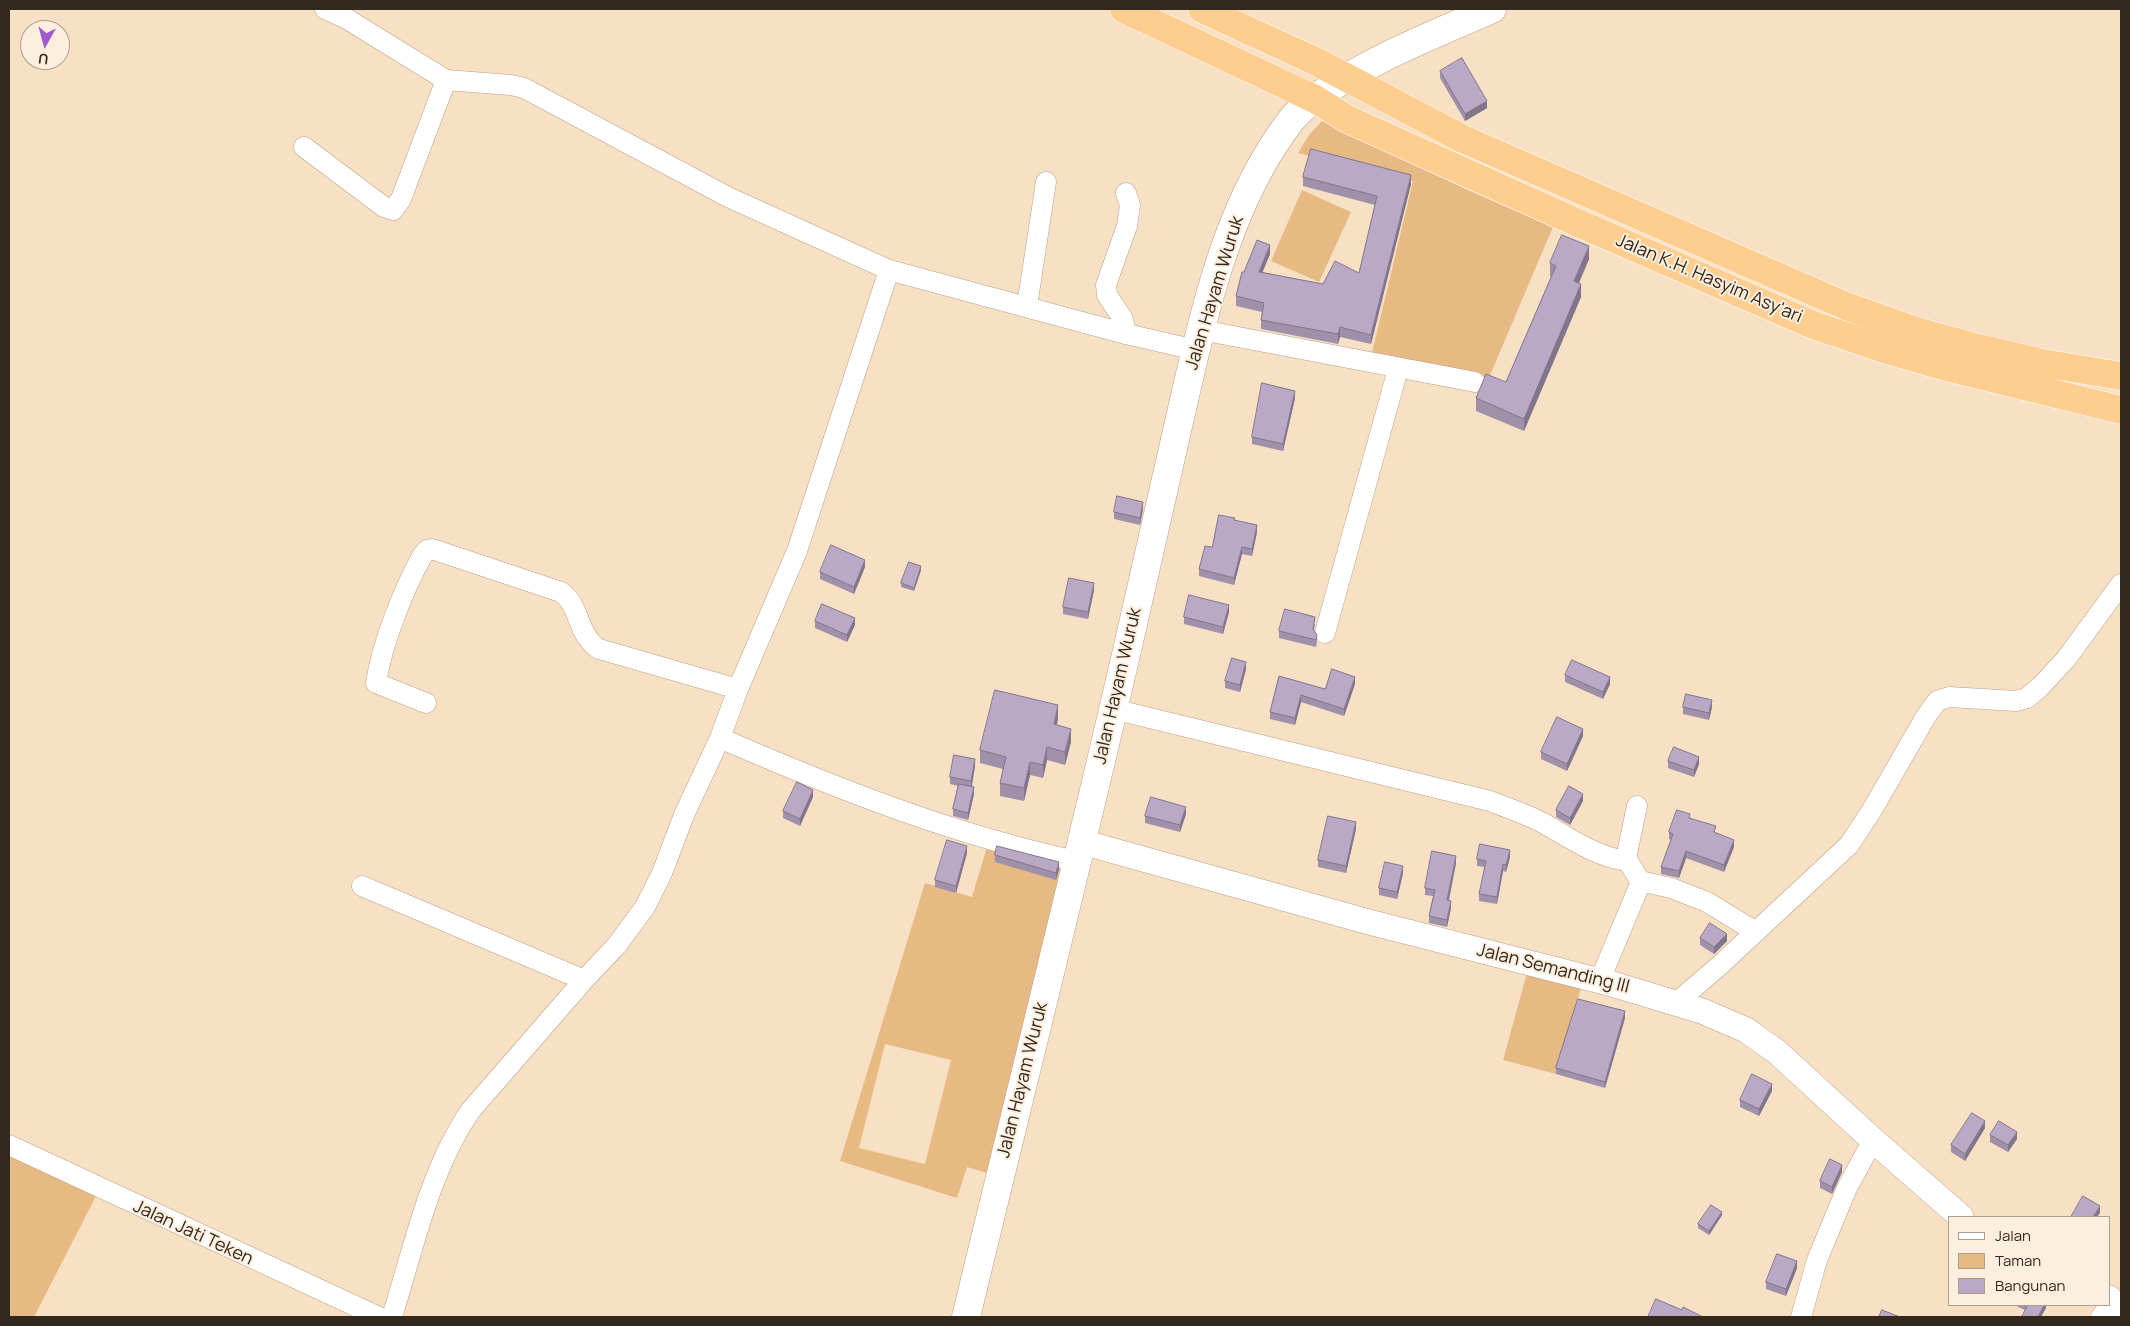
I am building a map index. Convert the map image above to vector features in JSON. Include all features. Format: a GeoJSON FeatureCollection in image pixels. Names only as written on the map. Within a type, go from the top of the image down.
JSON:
{"type":"FeatureCollection","features":[{"type":"Feature","properties":{"kind":"highway"},"geometry":{"type":"LineString","coordinates":[[1124,9],[1331,88]]}},
{"type":"Feature","properties":{"kind":"highway"},"geometry":{"type":"LineString","coordinates":[[1202,9],[1331,88]]}},
{"type":"Feature","properties":{"kind":"highway","name":"Jalan K.H. Hasyim Asy'ari"},"geometry":{"type":"LineString","coordinates":[[1331,88],[1463,139],[1846,306],[1916,331],[1978,348],[2042,363],[2121,376]]}},
{"type":"Feature","properties":{"kind":"highway","name":"Jalan K.H. Hasyim Asy'ari"},"geometry":{"type":"LineString","coordinates":[[1331,88],[1348,119],[1572,220],[1813,324],[1884,350],[2121,410]]}},
{"type":"Feature","properties":{"kind":"main road","name":"Jalan Hayam Wuruk"},"geometry":{"type":"LineString","coordinates":[[966,1317],[1113,709],[1199,340],[1234,222],[1259,169],[1295,115],[1331,88],[1492,9]]}},
{"type":"Feature","properties":{"kind":"street"},"geometry":{"type":"LineString","coordinates":[[325,9],[347,19],[446,80],[511,84],[524,88],[728,197],[889,270],[1126,334],[1199,340],[1398,368],[1475,382]]}},
{"type":"Feature","properties":{"kind":"street"},"geometry":{"type":"LineString","coordinates":[[304,147],[384,207],[393,210],[401,199],[446,80]]}},
{"type":"Feature","properties":{"kind":"street"},"geometry":{"type":"LineString","coordinates":[[1027,306],[1046,182]]}},
{"type":"Feature","properties":{"kind":"street"},"geometry":{"type":"LineString","coordinates":[[1126,193],[1130,205],[1127,226],[1106,286],[1107,294],[1123,319],[1126,334]]}},
{"type":"Feature","properties":{"kind":"street"},"geometry":{"type":"LineString","coordinates":[[392,1317],[438,1169],[458,1129],[471,1110],[584,980],[618,945],[645,907],[662,873],[684,815],[720,738],[738,689],[797,552],[889,270]]}},
{"type":"Feature","properties":{"kind":"street"},"geometry":{"type":"LineString","coordinates":[[1325,633],[1398,368]]}},
{"type":"Feature","properties":{"kind":"street"},"geometry":{"type":"LineString","coordinates":[[426,703],[376,683],[379,664],[399,607],[422,556],[426,550],[432,548],[561,592],[568,597],[584,634],[592,644],[599,648],[738,689]]}},
{"type":"Feature","properties":{"kind":"street"},"geometry":{"type":"LineString","coordinates":[[1677,1002],[1756,932],[1849,845],[1872,810],[1925,718],[1938,701],[1949,697],[2016,701],[2026,698],[2040,687],[2066,660],[2121,584]]}},
{"type":"Feature","properties":{"kind":"street"},"geometry":{"type":"LineString","coordinates":[[1113,709],[1490,801],[1542,823],[1575,843],[1614,859],[1627,861]]}},
{"type":"Feature","properties":{"kind":"street"},"geometry":{"type":"LineString","coordinates":[[720,738],[813,779],[984,837],[1079,851]]}},
{"type":"Feature","properties":{"kind":"street"},"geometry":{"type":"LineString","coordinates":[[1637,806],[1626,852],[1627,861],[1640,881],[1672,888],[1707,902],[1756,932]]}},
{"type":"Feature","properties":{"kind":"street","name":"Jalan Semanding III"},"geometry":{"type":"LineString","coordinates":[[1079,851],[1600,980],[1677,1002],[1746,1030],[1778,1052],[1873,1140],[1960,1216]]}},
{"type":"Feature","properties":{"kind":"street"},"geometry":{"type":"LineString","coordinates":[[1600,980],[1640,881]]}},
{"type":"Feature","properties":{"kind":"street"},"geometry":{"type":"LineString","coordinates":[[362,886],[584,980]]}},
{"type":"Feature","properties":{"kind":"street"},"geometry":{"type":"LineString","coordinates":[[1801,1317],[1817,1260],[1846,1188],[1873,1140]]}},
{"type":"Feature","properties":{"kind":"street","name":"Jalan Jati Teken"},"geometry":{"type":"LineString","coordinates":[[9,1145],[379,1317]]}},
{"type":"Feature","properties":{"kind":"green space"},"geometry":{"type":"Polygon","coordinates":[[[1322,121],[1468,190],[1553,227],[1488,380],[1370,361],[1413,181],[1298,153],[1309,135],[1322,121]]]}},
{"type":"Feature","properties":{"kind":"green space"},"geometry":{"type":"Polygon","coordinates":[[[1302,190],[1351,212],[1319,282],[1271,261],[1302,190]]]}},
{"type":"Feature","properties":{"kind":"green space"},"geometry":{"type":"Polygon","coordinates":[[[987,847],[1070,871],[994,1175],[967,1167],[957,1198],[840,1161],[925,883],[972,897],[987,847]],[[885,1044],[859,1148],[925,1164],[951,1060],[885,1044]]]}},
{"type":"Feature","properties":{"kind":"green space"},"geometry":{"type":"Polygon","coordinates":[[[1527,973],[1581,988],[1556,1074],[1503,1060],[1527,973]]]}},
{"type":"Feature","properties":{"kind":"green space"},"geometry":{"type":"Polygon","coordinates":[[[9,1155],[96,1196],[34,1317],[9,1317],[9,1155]]]}},
{"type":"Feature","properties":{"kind":"building"},"geometry":{"type":"Polygon","coordinates":[[[1462,58],[1487,101],[1465,114],[1440,71],[1462,58]]]}},
{"type":"Feature","properties":{"kind":"building"},"geometry":{"type":"Polygon","coordinates":[[[1311,149],[1411,175],[1371,335],[1340,327],[1338,334],[1261,320],[1264,303],[1236,296],[1242,272],[1244,272],[1257,240],[1270,245],[1259,272],[1323,284],[1335,261],[1359,273],[1377,196],[1303,177],[1311,149]]]}},
{"type":"Feature","properties":{"kind":"building"},"geometry":{"type":"Polygon","coordinates":[[[1562,235],[1589,246],[1574,281],[1581,284],[1524,419],[1476,398],[1486,374],[1506,382],[1556,266],[1550,263],[1562,235]]]}},
{"type":"Feature","properties":{"kind":"building"},"geometry":{"type":"Polygon","coordinates":[[[1262,383],[1295,391],[1283,444],[1252,437],[1262,383]]]}},
{"type":"Feature","properties":{"kind":"building"},"geometry":{"type":"Polygon","coordinates":[[[1117,496],[1143,502],[1140,518],[1114,512],[1117,496]]]}},
{"type":"Feature","properties":{"kind":"building"},"geometry":{"type":"Polygon","coordinates":[[[1219,515],[1257,525],[1252,549],[1242,547],[1234,578],[1199,569],[1205,546],[1212,547],[1219,515]]]}},
{"type":"Feature","properties":{"kind":"building"},"geometry":{"type":"Polygon","coordinates":[[[831,545],[865,560],[854,587],[820,572],[831,545]]]}},
{"type":"Feature","properties":{"kind":"building"},"geometry":{"type":"Polygon","coordinates":[[[909,562],[921,566],[914,588],[901,583],[909,562]]]}},
{"type":"Feature","properties":{"kind":"building"},"geometry":{"type":"Polygon","coordinates":[[[1069,578],[1094,583],[1088,612],[1063,607],[1069,578]]]}},
{"type":"Feature","properties":{"kind":"building"},"geometry":{"type":"Polygon","coordinates":[[[1189,595],[1229,605],[1223,627],[1184,617],[1189,595]]]}},
{"type":"Feature","properties":{"kind":"building"},"geometry":{"type":"Polygon","coordinates":[[[822,604],[855,618],[847,635],[815,621],[822,604]]]}},
{"type":"Feature","properties":{"kind":"building"},"geometry":{"type":"Polygon","coordinates":[[[1285,609],[1315,617],[1313,629],[1317,635],[1316,640],[1279,631],[1285,609]]]}},
{"type":"Feature","properties":{"kind":"building"},"geometry":{"type":"Polygon","coordinates":[[[1232,658],[1246,662],[1240,685],[1225,681],[1232,658]]]}},
{"type":"Feature","properties":{"kind":"building"},"geometry":{"type":"Polygon","coordinates":[[[1572,660],[1610,677],[1603,692],[1565,675],[1572,660]]]}},
{"type":"Feature","properties":{"kind":"building"},"geometry":{"type":"Polygon","coordinates":[[[1332,669],[1355,677],[1344,709],[1301,695],[1295,718],[1270,712],[1279,676],[1325,689],[1332,669]]]}},
{"type":"Feature","properties":{"kind":"building"},"geometry":{"type":"Polygon","coordinates":[[[995,690],[1058,705],[1054,724],[1071,729],[1065,752],[1047,747],[1043,765],[1030,762],[1024,788],[1000,783],[1006,757],[980,750],[995,690]]]}},
{"type":"Feature","properties":{"kind":"building"},"geometry":{"type":"Polygon","coordinates":[[[1686,694],[1712,700],[1709,713],[1683,707],[1686,694]]]}},
{"type":"Feature","properties":{"kind":"building"},"geometry":{"type":"Polygon","coordinates":[[[1557,717],[1583,729],[1567,764],[1541,752],[1557,717]]]}},
{"type":"Feature","properties":{"kind":"building"},"geometry":{"type":"Polygon","coordinates":[[[1674,747],[1699,757],[1694,770],[1668,761],[1674,747]]]}},
{"type":"Feature","properties":{"kind":"building"},"geometry":{"type":"Polygon","coordinates":[[[954,755],[975,759],[971,781],[950,777],[954,755]]]}},
{"type":"Feature","properties":{"kind":"building"},"geometry":{"type":"Polygon","coordinates":[[[797,782],[813,790],[800,819],[783,811],[797,782]]]}},
{"type":"Feature","properties":{"kind":"building"},"geometry":{"type":"Polygon","coordinates":[[[959,784],[974,787],[968,813],[953,809],[959,784]]]}},
{"type":"Feature","properties":{"kind":"building"},"geometry":{"type":"Polygon","coordinates":[[[1569,786],[1583,794],[1570,818],[1556,810],[1569,786]]]}},
{"type":"Feature","properties":{"kind":"building"},"geometry":{"type":"Polygon","coordinates":[[[1151,797],[1186,807],[1180,825],[1145,816],[1151,797]]]}},
{"type":"Feature","properties":{"kind":"building"},"geometry":{"type":"Polygon","coordinates":[[[1677,810],[1690,814],[1689,818],[1716,826],[1714,832],[1734,840],[1724,865],[1686,851],[1679,871],[1661,867],[1673,834],[1669,832],[1677,810]]]}},
{"type":"Feature","properties":{"kind":"building"},"geometry":{"type":"Polygon","coordinates":[[[1328,816],[1356,822],[1346,866],[1318,860],[1328,816]]]}},
{"type":"Feature","properties":{"kind":"building"},"geometry":{"type":"Polygon","coordinates":[[[947,840],[967,846],[956,886],[935,880],[947,840]]]}},
{"type":"Feature","properties":{"kind":"building"},"geometry":{"type":"Polygon","coordinates":[[[1480,844],[1510,850],[1506,865],[1503,864],[1497,897],[1479,894],[1486,861],[1477,859],[1480,844]]]}},
{"type":"Feature","properties":{"kind":"building"},"geometry":{"type":"Polygon","coordinates":[[[997,846],[1059,862],[1056,873],[995,855],[997,846]]]}},
{"type":"Feature","properties":{"kind":"building"},"geometry":{"type":"Polygon","coordinates":[[[1432,851],[1456,856],[1447,900],[1451,901],[1447,920],[1429,916],[1435,890],[1425,888],[1432,851]]]}},
{"type":"Feature","properties":{"kind":"building"},"geometry":{"type":"Polygon","coordinates":[[[1385,862],[1403,866],[1397,892],[1379,888],[1385,862]]]}},
{"type":"Feature","properties":{"kind":"building"},"geometry":{"type":"Polygon","coordinates":[[[1710,923],[1727,934],[1714,947],[1700,938],[1710,923]]]}},
{"type":"Feature","properties":{"kind":"building"},"geometry":{"type":"Polygon","coordinates":[[[1578,999],[1625,1011],[1605,1082],[1556,1068],[1578,999]]]}},
{"type":"Feature","properties":{"kind":"building"},"geometry":{"type":"Polygon","coordinates":[[[1752,1074],[1772,1084],[1759,1109],[1740,1100],[1752,1074]]]}},
{"type":"Feature","properties":{"kind":"building"},"geometry":{"type":"Polygon","coordinates":[[[1972,1113],[1985,1121],[1965,1154],[1951,1145],[1972,1113]]]}},
{"type":"Feature","properties":{"kind":"building"},"geometry":{"type":"Polygon","coordinates":[[[1999,1121],[2017,1132],[2008,1145],[1990,1135],[1999,1121]]]}},
{"type":"Feature","properties":{"kind":"building"},"geometry":{"type":"Polygon","coordinates":[[[1830,1159],[1842,1165],[1832,1187],[1820,1181],[1830,1159]]]}},
{"type":"Feature","properties":{"kind":"building"},"geometry":{"type":"Polygon","coordinates":[[[2083,1196],[2100,1206],[2094,1216],[2072,1216],[2083,1196]]]}},
{"type":"Feature","properties":{"kind":"building"},"geometry":{"type":"Polygon","coordinates":[[[1711,1205],[1722,1212],[1709,1231],[1698,1224],[1711,1205]]]}},
{"type":"Feature","properties":{"kind":"building"},"geometry":{"type":"Polygon","coordinates":[[[1777,1254],[1797,1261],[1786,1289],[1766,1282],[1777,1254]]]}},
{"type":"Feature","properties":{"kind":"building"},"geometry":{"type":"Polygon","coordinates":[[[1656,1299],[1682,1310],[1683,1307],[1703,1317],[1648,1317],[1656,1299]]]}},
{"type":"Feature","properties":{"kind":"building"},"geometry":{"type":"Polygon","coordinates":[[[2028,1306],[2044,1306],[2038,1317],[2022,1317],[2028,1306]]]}},
{"type":"Feature","properties":{"kind":"building"},"geometry":{"type":"Polygon","coordinates":[[[1882,1310],[1900,1317],[1879,1317],[1882,1310]]]}}]}
